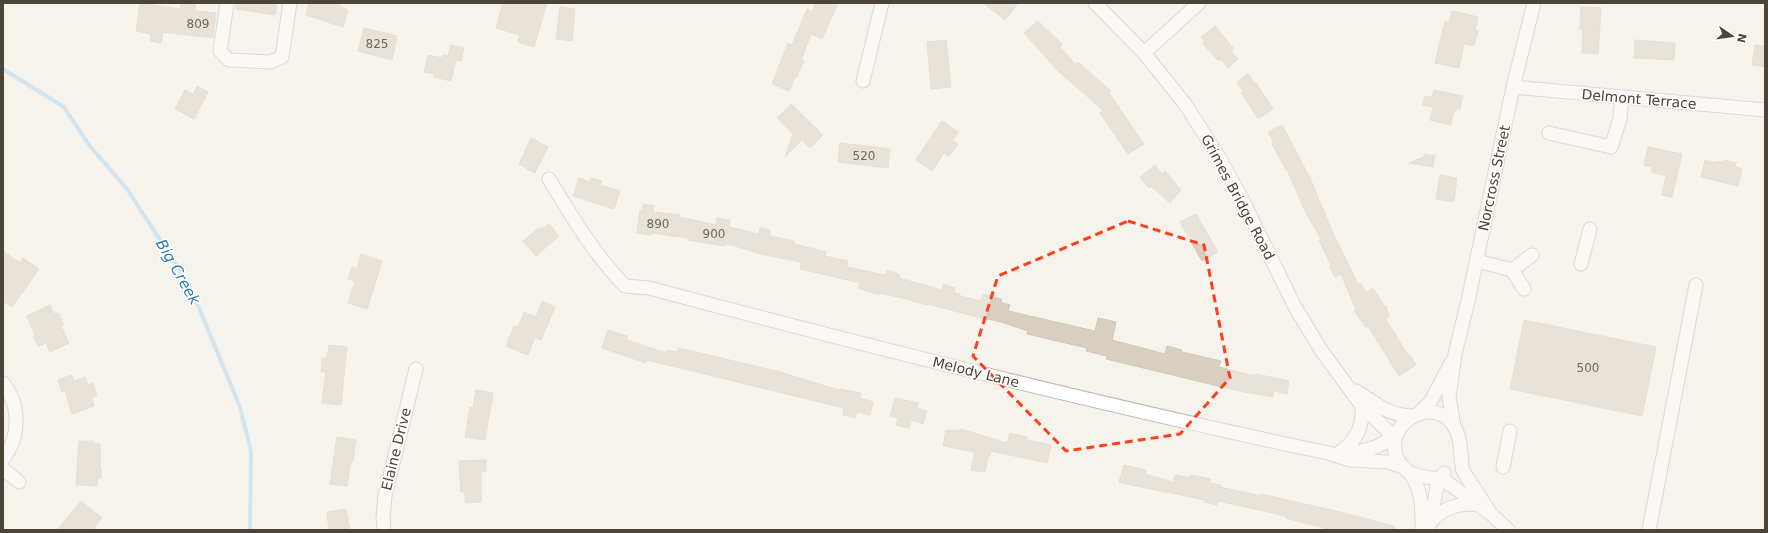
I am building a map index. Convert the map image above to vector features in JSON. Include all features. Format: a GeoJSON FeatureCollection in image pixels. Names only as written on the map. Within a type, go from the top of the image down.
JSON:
{"type":"FeatureCollection","features":[{"type":"Feature","properties":{"kind":"street"},"geometry":{"type":"LineString","coordinates":[[227,3],[220,51],[224,57],[229,60],[270,62],[282,57],[290,3]]}},
{"type":"Feature","properties":{"kind":"street"},"geometry":{"type":"LineString","coordinates":[[863,82],[882,3]]}},
{"type":"Feature","properties":{"kind":"street","name":"Grimes Bridge Road"},"geometry":{"type":"LineString","coordinates":[[1095,3],[1144,53],[1184,104],[1219,157],[1241,197],[1295,307],[1321,350],[1362,406],[1395,439],[1396,454],[1414,479],[1423,506],[1427,528]]}},
{"type":"Feature","properties":{"kind":"street"},"geometry":{"type":"LineString","coordinates":[[1144,53],[1199,3]]}},
{"type":"Feature","properties":{"kind":"street","name":"Norcross Street"},"geometry":{"type":"LineString","coordinates":[[1454,426],[1449,398],[1455,354],[1513,87],[1534,3]]}},
{"type":"Feature","properties":{"kind":"street","name":"Delmont Terrace"},"geometry":{"type":"LineString","coordinates":[[1513,87],[1765,110]]}},
{"type":"Feature","properties":{"kind":"street"},"geometry":{"type":"LineString","coordinates":[[1549,133],[1611,147],[1620,118],[1622,97]]}},
{"type":"Feature","properties":{"kind":"street","name":"Melody Lane"},"geometry":{"type":"LineString","coordinates":[[549,179],[580,231],[606,266],[625,286],[649,288],[809,331],[1191,424],[1334,453],[1368,450],[1379,447],[1395,439]]}},
{"type":"Feature","properties":{"kind":"street"},"geometry":{"type":"LineString","coordinates":[[1581,264],[1590,229]]}},
{"type":"Feature","properties":{"kind":"street"},"geometry":{"type":"LineString","coordinates":[[1512,270],[1532,255]]}},
{"type":"Feature","properties":{"kind":"street"},"geometry":{"type":"LineString","coordinates":[[1476,261],[1512,270],[1524,289]]}},
{"type":"Feature","properties":{"kind":"street"},"geometry":{"type":"LineString","coordinates":[[1649,530],[1696,285]]}},
{"type":"Feature","properties":{"kind":"street","name":"Norcross Street"},"geometry":{"type":"LineString","coordinates":[[1415,415],[1431,401],[1455,354]]}},
{"type":"Feature","properties":{"kind":"street","name":"Elaine Drive"},"geometry":{"type":"LineString","coordinates":[[384,530],[383,518],[385,496],[416,369]]}},
{"type":"Feature","properties":{"kind":"street"},"geometry":{"type":"LineString","coordinates":[[3,383],[14,405],[17,422],[15,438],[9,452],[3,459]]}},
{"type":"Feature","properties":{"kind":"street","name":"Grimes Bridge Road"},"geometry":{"type":"LineString","coordinates":[[1348,386],[1382,409],[1397,414],[1415,415],[1434,413],[1442,415],[1454,426]]}},
{"type":"Feature","properties":{"kind":"street"},"geometry":{"type":"LineString","coordinates":[[1334,453],[1352,443],[1359,432],[1362,420],[1362,406]]}},
{"type":"Feature","properties":{"kind":"street"},"geometry":{"type":"LineString","coordinates":[[1395,439],[1401,426],[1415,415]]}},
{"type":"Feature","properties":{"kind":"street"},"geometry":{"type":"LineString","coordinates":[[1454,426],[1458,432],[1463,471],[1491,514]]}},
{"type":"Feature","properties":{"kind":"street"},"geometry":{"type":"LineString","coordinates":[[1503,467],[1510,430]]}},
{"type":"Feature","properties":{"kind":"street"},"geometry":{"type":"LineString","coordinates":[[1427,528],[1437,487],[1438,476],[1454,463],[1460,448]]}},
{"type":"Feature","properties":{"kind":"street","name":"Melody Lane"},"geometry":{"type":"LineString","coordinates":[[1334,453],[1343,458],[1388,462],[1406,469]]}},
{"type":"Feature","properties":{"kind":"street"},"geometry":{"type":"LineString","coordinates":[[3,469],[19,482]]}},
{"type":"Feature","properties":{"kind":"street"},"geometry":{"type":"LineString","coordinates":[[1406,469],[1416,475],[1438,476],[1491,514],[1508,530]]}},
{"type":"Feature","properties":{"kind":"street"},"geometry":{"type":"LineString","coordinates":[[1427,528],[1439,513],[1449,507],[1464,504],[1475,504]]}},
{"type":"Feature","properties":{"kind":"highlighted area"},"geometry":{"type":"Polygon","coordinates":[[[1128,221],[1204,245],[1230,378],[1180,434],[1066,451],[973,356],[998,276],[1128,221]]]}},
{"type":"Feature","properties":{"kind":"building"},"geometry":{"type":"Polygon","coordinates":[[[140,3],[180,9],[181,3],[196,3],[195,11],[216,13],[213,38],[163,32],[161,43],[150,41],[151,34],[136,31],[140,3]]]}},
{"type":"Feature","properties":{"kind":"building"},"geometry":{"type":"Polygon","coordinates":[[[236,3],[277,3],[275,15],[236,9],[236,3]]]}},
{"type":"Feature","properties":{"kind":"building"},"geometry":{"type":"Polygon","coordinates":[[[309,3],[340,3],[339,6],[348,10],[343,27],[306,15],[309,3]]]}},
{"type":"Feature","properties":{"kind":"building"},"geometry":{"type":"Polygon","coordinates":[[[503,3],[547,3],[534,47],[518,42],[520,35],[496,28],[503,3]]]}},
{"type":"Feature","properties":{"kind":"building"},"geometry":{"type":"Polygon","coordinates":[[[816,3],[838,3],[822,39],[811,34],[801,60],[804,60],[789,91],[772,84],[788,43],[792,45],[807,9],[812,12],[816,3]]]}},
{"type":"Feature","properties":{"kind":"building"},"geometry":{"type":"Polygon","coordinates":[[[983,3],[1018,3],[1005,20],[983,3]]]}},
{"type":"Feature","properties":{"kind":"building"},"geometry":{"type":"Polygon","coordinates":[[[560,7],[575,9],[572,41],[556,39],[560,7]]]}},
{"type":"Feature","properties":{"kind":"building"},"geometry":{"type":"Polygon","coordinates":[[[1581,7],[1601,8],[1598,54],[1582,53],[1583,29],[1580,29],[1581,7]]]}},
{"type":"Feature","properties":{"kind":"building"},"geometry":{"type":"Polygon","coordinates":[[[1452,11],[1478,17],[1475,30],[1478,31],[1474,46],[1464,44],[1459,68],[1435,63],[1445,21],[1449,22],[1452,11]]]}},
{"type":"Feature","properties":{"kind":"building"},"geometry":{"type":"Polygon","coordinates":[[[1038,21],[1062,44],[1060,47],[1076,65],[1078,62],[1111,91],[1109,93],[1144,144],[1128,154],[1100,113],[1104,111],[1058,71],[1024,33],[1038,21]]]}},
{"type":"Feature","properties":{"kind":"building"},"geometry":{"type":"Polygon","coordinates":[[[1215,26],[1234,49],[1231,51],[1238,59],[1228,68],[1221,59],[1219,61],[1203,44],[1205,42],[1201,37],[1215,26]]]}},
{"type":"Feature","properties":{"kind":"building"},"geometry":{"type":"Polygon","coordinates":[[[364,28],[397,36],[392,60],[358,51],[364,28]]]}},
{"type":"Feature","properties":{"kind":"building"},"geometry":{"type":"Polygon","coordinates":[[[946,40],[951,87],[931,89],[927,42],[946,40]]]}},
{"type":"Feature","properties":{"kind":"building"},"geometry":{"type":"Polygon","coordinates":[[[1635,40],[1675,43],[1674,60],[1634,58],[1635,40]]]}},
{"type":"Feature","properties":{"kind":"building"},"geometry":{"type":"Polygon","coordinates":[[[451,45],[464,48],[461,61],[456,60],[451,81],[434,77],[435,74],[424,72],[428,55],[442,58],[443,55],[448,56],[451,45]]]}},
{"type":"Feature","properties":{"kind":"building"},"geometry":{"type":"Polygon","coordinates":[[[1755,45],[1765,46],[1765,67],[1752,65],[1755,45]]]}},
{"type":"Feature","properties":{"kind":"building"},"geometry":{"type":"Polygon","coordinates":[[[1248,74],[1255,84],[1256,83],[1273,109],[1258,119],[1241,92],[1243,91],[1237,82],[1248,74]]]}},
{"type":"Feature","properties":{"kind":"building"},"geometry":{"type":"Polygon","coordinates":[[[197,86],[208,92],[194,119],[175,109],[185,90],[193,95],[197,86]]]}},
{"type":"Feature","properties":{"kind":"building"},"geometry":{"type":"Polygon","coordinates":[[[1434,90],[1463,96],[1460,109],[1456,108],[1456,111],[1454,111],[1451,125],[1430,120],[1433,107],[1422,105],[1425,96],[1432,97],[1434,90]]]}},
{"type":"Feature","properties":{"kind":"building"},"geometry":{"type":"Polygon","coordinates":[[[791,104],[823,135],[810,148],[802,140],[785,157],[793,134],[777,118],[791,104]]]}},
{"type":"Feature","properties":{"kind":"building"},"geometry":{"type":"Polygon","coordinates":[[[942,121],[958,132],[952,141],[958,144],[949,156],[944,153],[932,171],[916,160],[942,121]]]}},
{"type":"Feature","properties":{"kind":"building"},"geometry":{"type":"Polygon","coordinates":[[[1282,125],[1310,178],[1333,233],[1358,284],[1360,283],[1366,292],[1373,288],[1385,307],[1386,306],[1389,317],[1385,318],[1416,365],[1399,376],[1368,326],[1366,327],[1354,311],[1356,310],[1341,274],[1335,277],[1319,240],[1321,239],[1306,213],[1287,170],[1272,144],[1274,143],[1268,132],[1282,125]]]}},
{"type":"Feature","properties":{"kind":"building"},"geometry":{"type":"Polygon","coordinates":[[[531,138],[548,147],[535,173],[519,164],[531,138]]]}},
{"type":"Feature","properties":{"kind":"building"},"geometry":{"type":"Polygon","coordinates":[[[840,143],[890,149],[888,168],[838,162],[840,143]]]}},
{"type":"Feature","properties":{"kind":"building"},"geometry":{"type":"Polygon","coordinates":[[[1648,147],[1682,154],[1672,197],[1662,195],[1666,176],[1651,172],[1652,167],[1644,165],[1648,147]]]}},
{"type":"Feature","properties":{"kind":"building"},"geometry":{"type":"Polygon","coordinates":[[[1424,154],[1435,156],[1433,167],[1409,163],[1424,157],[1424,154]]]}},
{"type":"Feature","properties":{"kind":"building"},"geometry":{"type":"Polygon","coordinates":[[[1705,160],[1724,163],[1724,160],[1736,163],[1735,167],[1742,169],[1738,186],[1701,177],[1705,160]]]}},
{"type":"Feature","properties":{"kind":"building"},"geometry":{"type":"Polygon","coordinates":[[[1155,165],[1162,174],[1165,171],[1181,190],[1170,203],[1151,186],[1149,188],[1140,177],[1155,165]]]}},
{"type":"Feature","properties":{"kind":"building"},"geometry":{"type":"Polygon","coordinates":[[[1440,175],[1457,178],[1454,202],[1436,199],[1440,175]]]}},
{"type":"Feature","properties":{"kind":"building"},"geometry":{"type":"Polygon","coordinates":[[[579,178],[590,182],[591,178],[602,181],[600,185],[620,191],[614,209],[573,196],[579,178]]]}},
{"type":"Feature","properties":{"kind":"building"},"geometry":{"type":"Polygon","coordinates":[[[643,204],[654,206],[653,212],[680,215],[679,217],[716,225],[717,218],[730,220],[729,227],[759,234],[760,228],[770,230],[769,236],[794,241],[794,244],[826,252],[825,256],[848,261],[847,267],[885,275],[887,270],[900,275],[899,278],[942,290],[943,284],[955,288],[954,293],[960,294],[960,296],[981,301],[983,294],[1001,299],[1002,303],[1010,305],[1008,311],[1095,331],[1098,318],[1116,322],[1112,340],[1165,354],[1167,346],[1182,350],[1182,352],[1221,361],[1219,367],[1255,376],[1256,374],[1289,381],[1287,394],[1274,391],[1273,397],[1239,391],[1106,359],[1107,356],[1086,351],[1087,348],[1027,334],[1028,331],[1001,322],[927,305],[912,300],[879,293],[879,295],[858,288],[860,283],[800,269],[801,262],[761,254],[725,244],[725,246],[688,240],[688,238],[652,233],[651,235],[637,233],[640,210],[642,211],[643,204]]]}},
{"type":"Feature","properties":{"kind":"building"},"geometry":{"type":"Polygon","coordinates":[[[1196,214],[1218,252],[1202,261],[1180,222],[1196,214]]]}},
{"type":"Feature","properties":{"kind":"building"},"geometry":{"type":"Polygon","coordinates":[[[549,224],[559,236],[536,256],[523,241],[539,228],[542,229],[549,224]]]}},
{"type":"Feature","properties":{"kind":"building"},"geometry":{"type":"Polygon","coordinates":[[[3,251],[20,263],[23,258],[39,269],[12,307],[3,301],[3,251]]]}},
{"type":"Feature","properties":{"kind":"building"},"geometry":{"type":"Polygon","coordinates":[[[361,254],[382,261],[367,309],[348,303],[355,281],[348,279],[352,267],[357,269],[361,254]]]}},
{"type":"Feature","properties":{"kind":"building"},"geometry":{"type":"Polygon","coordinates":[[[542,301],[555,307],[541,340],[535,337],[528,355],[506,346],[514,326],[518,327],[524,312],[536,317],[542,301]]]}},
{"type":"Feature","properties":{"kind":"building"},"geometry":{"type":"Polygon","coordinates":[[[50,305],[54,314],[58,313],[64,325],[61,326],[69,343],[50,352],[46,343],[38,346],[33,336],[35,335],[27,316],[50,305]]]}},
{"type":"Feature","properties":{"kind":"building"},"geometry":{"type":"Polygon","coordinates":[[[1524,320],[1656,347],[1642,416],[1510,389],[1524,320]]]}},
{"type":"Feature","properties":{"kind":"building"},"geometry":{"type":"Polygon","coordinates":[[[608,330],[627,336],[627,340],[666,353],[667,350],[676,352],[679,348],[780,372],[839,390],[861,393],[860,398],[873,402],[870,415],[857,412],[855,418],[843,415],[844,408],[647,360],[646,363],[602,348],[608,330]]]}},
{"type":"Feature","properties":{"kind":"building"},"geometry":{"type":"Polygon","coordinates":[[[329,345],[347,347],[341,405],[322,403],[326,372],[321,372],[322,358],[327,358],[329,345]]]}},
{"type":"Feature","properties":{"kind":"building"},"geometry":{"type":"Polygon","coordinates":[[[72,375],[74,381],[85,377],[88,385],[93,383],[97,396],[92,398],[94,406],[72,414],[65,391],[62,392],[58,380],[72,375]]]}},
{"type":"Feature","properties":{"kind":"building"},"geometry":{"type":"Polygon","coordinates":[[[476,390],[493,393],[485,440],[465,437],[470,407],[473,408],[476,390]]]}},
{"type":"Feature","properties":{"kind":"building"},"geometry":{"type":"Polygon","coordinates":[[[895,398],[918,403],[917,408],[927,411],[923,424],[911,420],[909,428],[896,425],[898,418],[890,416],[895,398]]]}},
{"type":"Feature","properties":{"kind":"building"},"geometry":{"type":"Polygon","coordinates":[[[961,429],[1007,443],[1010,433],[1027,437],[1027,440],[1051,445],[1047,463],[991,451],[990,456],[988,457],[985,472],[971,470],[975,452],[943,446],[946,430],[961,431],[961,429]]]}},
{"type":"Feature","properties":{"kind":"building"},"geometry":{"type":"Polygon","coordinates":[[[337,437],[356,440],[347,486],[330,484],[337,437]]]}},
{"type":"Feature","properties":{"kind":"building"},"geometry":{"type":"Polygon","coordinates":[[[79,441],[94,441],[93,444],[100,444],[101,478],[97,478],[97,486],[76,485],[79,441]]]}},
{"type":"Feature","properties":{"kind":"building"},"geometry":{"type":"Polygon","coordinates":[[[486,460],[486,471],[481,471],[481,502],[465,503],[465,492],[461,492],[459,461],[486,460]]]}},
{"type":"Feature","properties":{"kind":"building"},"geometry":{"type":"Polygon","coordinates":[[[1124,465],[1146,470],[1145,474],[1173,482],[1175,475],[1190,478],[1190,475],[1211,479],[1210,483],[1221,485],[1220,487],[1261,496],[1261,494],[1336,511],[1394,526],[1394,530],[1333,530],[1285,518],[1286,516],[1218,501],[1217,505],[1204,502],[1205,500],[1119,482],[1124,465]]]}},
{"type":"Feature","properties":{"kind":"building"},"geometry":{"type":"Polygon","coordinates":[[[81,501],[102,518],[95,526],[95,530],[57,530],[81,501]]]}},
{"type":"Feature","properties":{"kind":"building"},"geometry":{"type":"Polygon","coordinates":[[[346,509],[350,530],[329,530],[327,512],[346,509]]]}},
{"type":"Feature","properties":{"kind":"waterway","name":"Big Creek"},"geometry":{"type":"LineString","coordinates":[[3,69],[64,107],[89,145],[127,189],[190,286],[240,407],[251,451],[250,530]]}}]}
